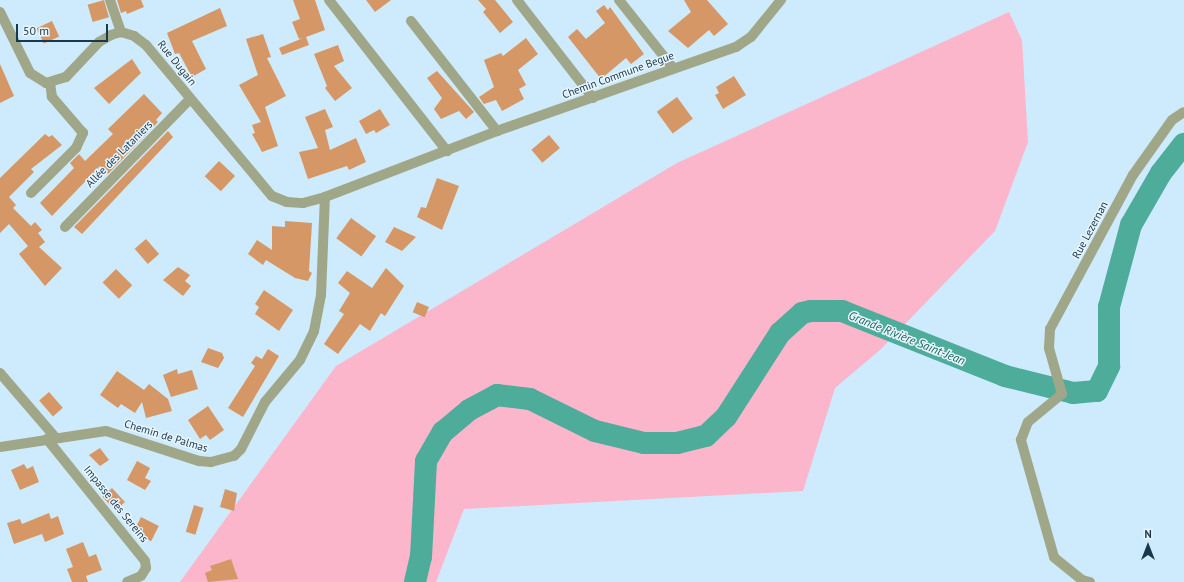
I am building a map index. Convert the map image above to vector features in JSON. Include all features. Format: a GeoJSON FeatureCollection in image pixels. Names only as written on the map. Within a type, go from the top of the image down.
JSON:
{"type":"FeatureCollection","features":[{"type":"Feature","properties":{"kind":"street"},"geometry":{"type":"LineString","coordinates":[[0,12],[30,73],[50,83],[66,77],[99,42],[121,32],[110,0]]}},
{"type":"Feature","properties":{"kind":"street"},"geometry":{"type":"LineString","coordinates":[[328,0],[447,151]]}},
{"type":"Feature","properties":{"kind":"street"},"geometry":{"type":"LineString","coordinates":[[517,0],[593,98]]}},
{"type":"Feature","properties":{"kind":"street"},"geometry":{"type":"LineString","coordinates":[[619,0],[673,68]]}},
{"type":"Feature","properties":{"kind":"street","name":"Chemin Commune Begue"},"geometry":{"type":"LineString","coordinates":[[325,197],[496,131],[736,47],[751,37],[781,0]]}},
{"type":"Feature","properties":{"kind":"street"},"geometry":{"type":"LineString","coordinates":[[411,21],[496,131]]}},
{"type":"Feature","properties":{"kind":"street","name":"Rue Dugain"},"geometry":{"type":"LineString","coordinates":[[121,32],[146,45],[272,196],[287,202],[303,203],[325,197]]}},
{"type":"Feature","properties":{"kind":"street"},"geometry":{"type":"LineString","coordinates":[[31,193],[76,148],[83,133],[52,97],[50,83]]}},
{"type":"Feature","properties":{"kind":"street","name":"Allée des Lataniers"},"geometry":{"type":"LineString","coordinates":[[65,226],[190,99]]}},
{"type":"Feature","properties":{"kind":"street","name":"Rue Lezernan"},"geometry":{"type":"LineString","coordinates":[[1090,582],[1082,580],[1054,557],[1021,440],[1028,422],[1062,394],[1049,348],[1050,329],[1133,175],[1172,120],[1184,112]]}},
{"type":"Feature","properties":{"kind":"street","name":"Chemin de Palmas"},"geometry":{"type":"LineString","coordinates":[[0,447],[51,438],[106,431],[199,461],[217,461],[234,456],[241,449],[265,402],[300,360],[314,331],[321,295],[325,197]]}},
{"type":"Feature","properties":{"kind":"street"},"geometry":{"type":"LineString","coordinates":[[0,373],[51,438]]}},
{"type":"Feature","properties":{"kind":"street","name":"Impasse des Sereins"},"geometry":{"type":"LineString","coordinates":[[51,438],[145,561],[141,576],[127,582]]}},
{"type":"Feature","properties":{"kind":"shaded area"},"geometry":{"type":"Polygon","coordinates":[[[1009,12],[1022,40],[1028,142],[995,231],[880,350],[835,388],[803,491],[464,509],[436,582],[180,582],[336,366],[677,163],[1009,12]]]}},
{"type":"Feature","properties":{"kind":"building"},"geometry":{"type":"Polygon","coordinates":[[[104,0],[109,17],[93,22],[88,5],[104,0]]]}},
{"type":"Feature","properties":{"kind":"building"},"geometry":{"type":"Polygon","coordinates":[[[117,0],[141,0],[144,7],[127,14],[126,11],[121,13],[117,0]]]}},
{"type":"Feature","properties":{"kind":"building"},"geometry":{"type":"Polygon","coordinates":[[[293,0],[315,0],[325,30],[306,37],[309,45],[282,55],[279,48],[303,38],[299,39],[292,22],[300,19],[293,0]]]}},
{"type":"Feature","properties":{"kind":"building"},"geometry":{"type":"Polygon","coordinates":[[[366,0],[391,0],[375,12],[366,0]]]}},
{"type":"Feature","properties":{"kind":"building"},"geometry":{"type":"Polygon","coordinates":[[[478,0],[495,0],[513,22],[500,33],[483,12],[486,9],[478,0]]]}},
{"type":"Feature","properties":{"kind":"building"},"geometry":{"type":"Polygon","coordinates":[[[684,0],[707,0],[728,24],[714,36],[709,30],[688,48],[668,31],[691,12],[684,0]]]}},
{"type":"Feature","properties":{"kind":"building"},"geometry":{"type":"Polygon","coordinates":[[[604,5],[608,10],[610,7],[644,54],[631,64],[626,58],[601,79],[568,37],[577,29],[586,39],[605,23],[596,11],[604,5]]]}},
{"type":"Feature","properties":{"kind":"building"},"geometry":{"type":"Polygon","coordinates":[[[220,8],[227,26],[192,41],[206,69],[192,77],[179,53],[175,54],[167,33],[220,8]]]}},
{"type":"Feature","properties":{"kind":"building"},"geometry":{"type":"Polygon","coordinates":[[[52,21],[59,36],[44,44],[37,28],[52,21]]]}},
{"type":"Feature","properties":{"kind":"building"},"geometry":{"type":"Polygon","coordinates":[[[263,34],[271,57],[267,58],[286,96],[265,107],[278,146],[262,152],[252,134],[255,133],[252,125],[261,122],[239,85],[258,75],[246,39],[263,34]]]}},
{"type":"Feature","properties":{"kind":"building"},"geometry":{"type":"Polygon","coordinates":[[[526,38],[538,54],[518,70],[526,85],[519,89],[524,99],[502,111],[496,100],[484,104],[479,97],[494,87],[484,60],[501,53],[503,56],[526,38]]]}},
{"type":"Feature","properties":{"kind":"building"},"geometry":{"type":"Polygon","coordinates":[[[338,45],[344,61],[334,66],[352,88],[335,101],[325,88],[327,86],[314,54],[338,45]]]}},
{"type":"Feature","properties":{"kind":"building"},"geometry":{"type":"Polygon","coordinates":[[[132,59],[141,73],[109,104],[94,88],[132,59]]]}},
{"type":"Feature","properties":{"kind":"building"},"geometry":{"type":"Polygon","coordinates":[[[0,64],[14,96],[0,103],[0,64]]]}},
{"type":"Feature","properties":{"kind":"building"},"geometry":{"type":"Polygon","coordinates":[[[437,71],[474,112],[466,119],[459,111],[441,119],[434,109],[442,98],[427,78],[437,71]]]}},
{"type":"Feature","properties":{"kind":"building"},"geometry":{"type":"Polygon","coordinates":[[[734,76],[746,95],[723,109],[715,95],[719,93],[716,87],[734,76]]]}},
{"type":"Feature","properties":{"kind":"building"},"geometry":{"type":"Polygon","coordinates":[[[144,94],[162,113],[156,120],[158,122],[108,174],[100,166],[52,216],[40,203],[74,168],[70,163],[79,154],[85,161],[113,134],[108,129],[144,94]]]}},
{"type":"Feature","properties":{"kind":"building"},"geometry":{"type":"Polygon","coordinates":[[[677,97],[693,119],[673,134],[657,112],[677,97]]]}},
{"type":"Feature","properties":{"kind":"building"},"geometry":{"type":"Polygon","coordinates":[[[325,109],[333,127],[325,130],[330,150],[356,138],[366,162],[349,170],[347,166],[308,179],[299,152],[318,148],[305,117],[325,109]]]}},
{"type":"Feature","properties":{"kind":"building"},"geometry":{"type":"Polygon","coordinates":[[[380,109],[390,125],[376,133],[374,130],[366,134],[359,121],[380,109]]]}},
{"type":"Feature","properties":{"kind":"building"},"geometry":{"type":"Polygon","coordinates":[[[168,131],[173,137],[82,234],[74,227],[168,131]]]}},
{"type":"Feature","properties":{"kind":"building"},"geometry":{"type":"Polygon","coordinates":[[[45,134],[49,137],[52,135],[62,145],[31,169],[34,172],[9,197],[16,205],[13,208],[31,226],[35,222],[42,230],[38,233],[45,242],[39,247],[62,268],[45,286],[19,254],[28,246],[9,224],[0,233],[0,178],[45,134]]]}},
{"type":"Feature","properties":{"kind":"building"},"geometry":{"type":"Polygon","coordinates":[[[549,135],[560,148],[542,163],[531,150],[549,135]]]}},
{"type":"Feature","properties":{"kind":"building"},"geometry":{"type":"Polygon","coordinates":[[[219,161],[235,176],[221,191],[205,176],[219,161]]]}},
{"type":"Feature","properties":{"kind":"building"},"geometry":{"type":"Polygon","coordinates":[[[437,178],[459,186],[442,230],[417,217],[421,207],[426,208],[437,178]]]}},
{"type":"Feature","properties":{"kind":"building"},"geometry":{"type":"Polygon","coordinates":[[[351,218],[376,236],[361,256],[336,238],[351,218]]]}},
{"type":"Feature","properties":{"kind":"building"},"geometry":{"type":"Polygon","coordinates":[[[285,221],[312,223],[309,271],[312,273],[308,281],[295,278],[266,260],[263,265],[248,254],[257,240],[272,250],[272,226],[285,227],[285,221]]]}},
{"type":"Feature","properties":{"kind":"building"},"geometry":{"type":"Polygon","coordinates":[[[394,227],[416,237],[402,251],[385,242],[394,227]]]}},
{"type":"Feature","properties":{"kind":"building"},"geometry":{"type":"Polygon","coordinates":[[[146,239],[159,254],[148,264],[135,249],[146,239]]]}},
{"type":"Feature","properties":{"kind":"building"},"geometry":{"type":"Polygon","coordinates":[[[178,267],[190,275],[185,281],[191,286],[183,296],[163,280],[178,267]]]}},
{"type":"Feature","properties":{"kind":"building"},"geometry":{"type":"Polygon","coordinates":[[[386,268],[404,286],[385,316],[381,313],[370,331],[360,324],[338,354],[324,344],[344,314],[339,311],[350,293],[338,283],[347,271],[372,288],[386,268]]]}},
{"type":"Feature","properties":{"kind":"building"},"geometry":{"type":"Polygon","coordinates":[[[116,269],[132,285],[119,299],[103,282],[116,269]]]}},
{"type":"Feature","properties":{"kind":"building"},"geometry":{"type":"Polygon","coordinates":[[[264,290],[293,310],[279,331],[255,314],[259,307],[255,304],[264,290]]]}},
{"type":"Feature","properties":{"kind":"building"},"geometry":{"type":"Polygon","coordinates":[[[417,302],[429,307],[425,317],[413,312],[417,302]]]}},
{"type":"Feature","properties":{"kind":"building"},"geometry":{"type":"Polygon","coordinates":[[[208,348],[222,353],[224,358],[218,368],[201,362],[208,348]]]}},
{"type":"Feature","properties":{"kind":"building"},"geometry":{"type":"Polygon","coordinates":[[[268,349],[279,356],[243,417],[228,408],[255,366],[251,363],[256,356],[262,359],[268,349]]]}},
{"type":"Feature","properties":{"kind":"building"},"geometry":{"type":"Polygon","coordinates":[[[177,369],[178,374],[192,370],[198,389],[171,397],[163,375],[177,369]]]}},
{"type":"Feature","properties":{"kind":"building"},"geometry":{"type":"Polygon","coordinates":[[[117,371],[144,390],[149,384],[168,399],[172,411],[146,418],[142,402],[135,413],[121,404],[118,408],[100,395],[117,371]]]}},
{"type":"Feature","properties":{"kind":"building"},"geometry":{"type":"Polygon","coordinates":[[[49,392],[63,408],[53,416],[39,401],[49,392]]]}},
{"type":"Feature","properties":{"kind":"building"},"geometry":{"type":"Polygon","coordinates":[[[208,406],[224,430],[210,440],[206,435],[200,439],[188,420],[208,406]]]}},
{"type":"Feature","properties":{"kind":"building"},"geometry":{"type":"Polygon","coordinates":[[[100,448],[109,460],[100,466],[89,455],[100,448]]]}},
{"type":"Feature","properties":{"kind":"building"},"geometry":{"type":"Polygon","coordinates":[[[137,461],[150,468],[145,478],[151,481],[145,490],[127,480],[137,461]]]}},
{"type":"Feature","properties":{"kind":"building"},"geometry":{"type":"Polygon","coordinates":[[[24,464],[27,469],[33,466],[39,482],[20,490],[11,470],[24,464]]]}},
{"type":"Feature","properties":{"kind":"building"},"geometry":{"type":"Polygon","coordinates":[[[112,488],[125,502],[115,511],[102,497],[112,488]]]}},
{"type":"Feature","properties":{"kind":"building"},"geometry":{"type":"Polygon","coordinates":[[[225,489],[237,493],[234,511],[220,507],[225,489]]]}},
{"type":"Feature","properties":{"kind":"building"},"geometry":{"type":"Polygon","coordinates":[[[194,505],[204,508],[195,535],[186,532],[194,505]]]}},
{"type":"Feature","properties":{"kind":"building"},"geometry":{"type":"Polygon","coordinates":[[[49,513],[51,519],[58,516],[64,534],[45,542],[42,534],[14,544],[7,523],[20,519],[22,524],[49,513]]]}},
{"type":"Feature","properties":{"kind":"building"},"geometry":{"type":"Polygon","coordinates":[[[141,517],[159,526],[151,541],[133,532],[141,517]]]}},
{"type":"Feature","properties":{"kind":"building"},"geometry":{"type":"Polygon","coordinates":[[[83,542],[89,557],[96,554],[102,570],[86,576],[88,582],[72,582],[67,569],[73,567],[66,549],[83,542]]]}},
{"type":"Feature","properties":{"kind":"building"},"geometry":{"type":"Polygon","coordinates":[[[231,559],[238,579],[208,582],[205,573],[212,570],[210,566],[231,559]]]}},
{"type":"Feature","properties":{"kind":"waterway","name":"Grande Rivière Saint-Jean"},"geometry":{"type":"LineString","coordinates":[[415,582],[421,557],[426,461],[443,432],[469,410],[497,395],[530,399],[595,431],[644,443],[677,443],[706,436],[726,417],[780,333],[802,313],[811,311],[842,311],[1005,376],[1073,393],[1097,391],[1109,366],[1109,307],[1131,225],[1161,173],[1184,144]]}}]}
